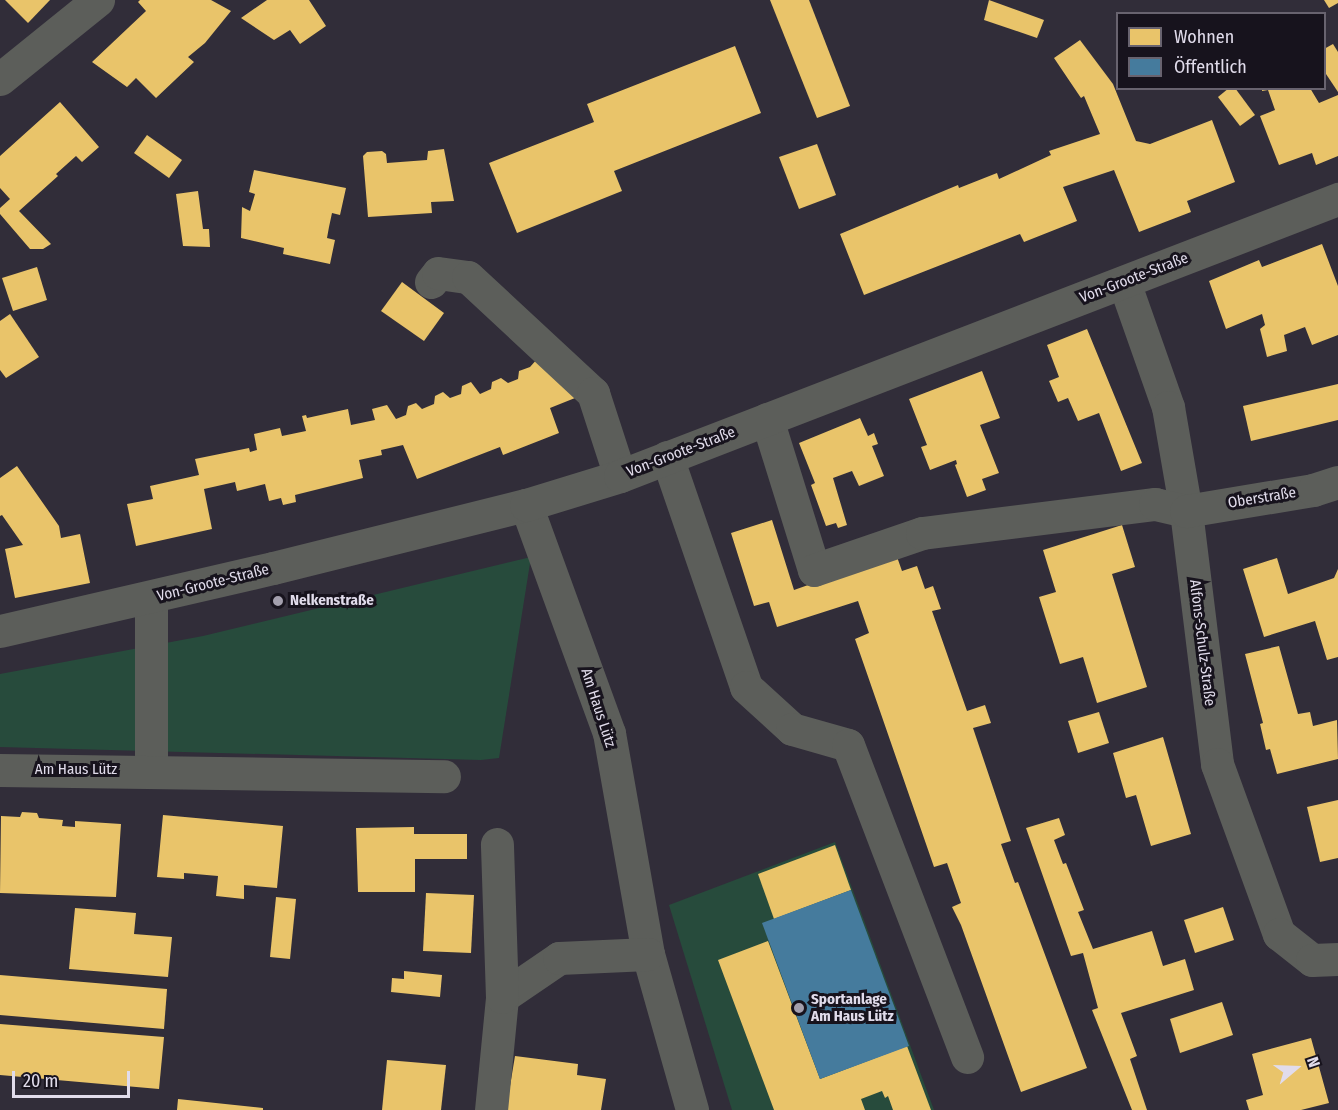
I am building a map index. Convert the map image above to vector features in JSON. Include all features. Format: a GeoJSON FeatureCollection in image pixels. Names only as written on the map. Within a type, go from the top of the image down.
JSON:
{"type":"FeatureCollection","features":[{"type":"Feature","properties":{"kind":"street"},"geometry":{"type":"LineString","coordinates":[[0,80],[98,0]]}},
{"type":"Feature","properties":{"kind":"street","name":"Von-Groote-Straße"},"geometry":{"type":"LineString","coordinates":[[0,631],[151,598],[526,505],[620,476],[1338,199]]}},
{"type":"Feature","properties":{"kind":"street"},"geometry":{"type":"LineString","coordinates":[[431,282],[438,273],[468,277],[593,393],[620,476]]}},
{"type":"Feature","properties":{"kind":"street","name":"Alfons-Schulz-Straße"},"geometry":{"type":"LineString","coordinates":[[1124,282],[1168,407],[1186,511],[1217,764],[1279,934],[1312,960],[1338,959]]}},
{"type":"Feature","properties":{"kind":"street"},"geometry":{"type":"LineString","coordinates":[[767,419],[814,570],[922,533],[1155,504],[1186,511]]}},
{"type":"Feature","properties":{"kind":"street"},"geometry":{"type":"LineString","coordinates":[[667,457],[746,687],[792,729],[848,745],[967,1057]]}},
{"type":"Feature","properties":{"kind":"street","name":"Oberstraße"},"geometry":{"type":"LineString","coordinates":[[1186,511],[1313,490],[1338,482]]}},
{"type":"Feature","properties":{"kind":"street","name":"Am Haus Lütz"},"geometry":{"type":"LineString","coordinates":[[526,505],[609,734],[648,954],[692,1110]]}},
{"type":"Feature","properties":{"kind":"street"},"geometry":{"type":"LineString","coordinates":[[151,598],[151,770]]}},
{"type":"Feature","properties":{"kind":"street","name":"Am Haus Lütz"},"geometry":{"type":"LineString","coordinates":[[0,770],[151,770],[444,776]]}},
{"type":"Feature","properties":{"kind":"street"},"geometry":{"type":"LineString","coordinates":[[491,1110],[502,997],[497,844]]}},
{"type":"Feature","properties":{"kind":"street"},"geometry":{"type":"LineString","coordinates":[[502,997],[559,958],[648,954]]}},
{"type":"Feature","properties":{"kind":"green space"},"geometry":{"type":"Polygon","coordinates":[[[531,557],[499,758],[481,760],[0,747],[0,674],[203,636],[531,557]]]}},
{"type":"Feature","properties":{"kind":"green space","name":"Sportanlage Am Haus Lütz"},"geometry":{"type":"Polygon","coordinates":[[[835,842],[934,1110],[732,1110],[669,905],[835,842]]]}},
{"type":"Feature","properties":{"kind":"building: Wohnen"},"geometry":{"type":"Polygon","coordinates":[[[5,0],[50,0],[28,23],[5,0]]]}},
{"type":"Feature","properties":{"kind":"building: Wohnen"},"geometry":{"type":"Polygon","coordinates":[[[140,0],[211,0],[231,11],[205,43],[188,57],[194,62],[156,98],[136,78],[127,87],[92,62],[146,11],[138,2],[140,0]]]}},
{"type":"Feature","properties":{"kind":"building: Wohnen"},"geometry":{"type":"Polygon","coordinates":[[[267,0],[309,0],[326,26],[300,44],[290,30],[274,40],[241,18],[267,0]]]}},
{"type":"Feature","properties":{"kind":"building: Wohnen"},"geometry":{"type":"Polygon","coordinates":[[[770,0],[809,0],[850,106],[817,118],[770,0]]]}},
{"type":"Feature","properties":{"kind":"building: Wohnen"},"geometry":{"type":"Polygon","coordinates":[[[989,0],[1044,20],[1037,38],[984,20],[989,0]]]}},
{"type":"Feature","properties":{"kind":"building: Wohnen"},"geometry":{"type":"Polygon","coordinates":[[[1324,0],[1338,0],[1338,3],[1329,8],[1324,0]]]}},
{"type":"Feature","properties":{"kind":"building: Wohnen"},"geometry":{"type":"Polygon","coordinates":[[[1080,40],[1113,84],[1136,141],[1150,144],[1212,120],[1235,182],[1187,201],[1191,212],[1139,232],[1114,170],[1063,187],[1077,221],[1024,242],[1020,234],[864,295],[840,234],[958,185],[959,188],[997,173],[999,179],[1051,155],[1049,151],[1100,134],[1084,96],[1081,98],[1054,58],[1080,40]]]}},
{"type":"Feature","properties":{"kind":"building: Wohnen"},"geometry":{"type":"Polygon","coordinates":[[[1333,44],[1338,52],[1338,92],[1326,74],[1326,48],[1333,44]]]}},
{"type":"Feature","properties":{"kind":"building: Wohnen"},"geometry":{"type":"Polygon","coordinates":[[[735,46],[761,113],[614,171],[622,191],[517,233],[489,163],[594,122],[587,104],[735,46]]]}},
{"type":"Feature","properties":{"kind":"building: Wohnen"},"geometry":{"type":"Polygon","coordinates":[[[1227,90],[1236,90],[1255,115],[1240,126],[1218,97],[1227,90]]]}},
{"type":"Feature","properties":{"kind":"building: Wohnen"},"geometry":{"type":"Polygon","coordinates":[[[1268,90],[1311,90],[1319,103],[1338,95],[1338,156],[1316,165],[1312,153],[1279,165],[1260,116],[1275,110],[1268,90]]]}},
{"type":"Feature","properties":{"kind":"building: Wohnen"},"geometry":{"type":"Polygon","coordinates":[[[60,102],[99,147],[82,162],[76,156],[56,174],[58,176],[19,211],[51,244],[43,249],[30,249],[0,214],[0,208],[10,199],[0,188],[0,156],[60,102]]]}},
{"type":"Feature","properties":{"kind":"building: Wohnen"},"geometry":{"type":"Polygon","coordinates":[[[147,135],[182,160],[169,178],[134,153],[147,135]]]}},
{"type":"Feature","properties":{"kind":"building: Wohnen"},"geometry":{"type":"Polygon","coordinates":[[[817,144],[836,195],[799,209],[779,157],[817,144]]]}},
{"type":"Feature","properties":{"kind":"building: Wohnen"},"geometry":{"type":"Polygon","coordinates":[[[444,149],[454,201],[431,202],[432,213],[368,217],[363,156],[367,152],[382,151],[386,154],[387,163],[427,160],[428,151],[444,149]]]}},
{"type":"Feature","properties":{"kind":"building: Wohnen"},"geometry":{"type":"Polygon","coordinates":[[[254,170],[346,188],[340,215],[332,213],[329,227],[327,238],[335,240],[330,264],[283,254],[284,248],[241,238],[242,207],[250,211],[255,194],[249,192],[254,170]]]}},
{"type":"Feature","properties":{"kind":"building: Wohnen"},"geometry":{"type":"Polygon","coordinates":[[[198,191],[203,229],[209,229],[210,247],[183,246],[176,194],[198,191]]]}},
{"type":"Feature","properties":{"kind":"building: Wohnen"},"geometry":{"type":"Polygon","coordinates":[[[1322,244],[1338,286],[1338,335],[1312,345],[1305,327],[1284,335],[1287,351],[1267,357],[1260,329],[1265,325],[1262,314],[1226,329],[1209,281],[1259,260],[1262,267],[1322,244]]]}},
{"type":"Feature","properties":{"kind":"building: Wohnen"},"geometry":{"type":"Polygon","coordinates":[[[37,267],[47,300],[13,311],[2,278],[37,267]]]}},
{"type":"Feature","properties":{"kind":"building: Wohnen"},"geometry":{"type":"Polygon","coordinates":[[[402,282],[444,313],[424,341],[381,311],[402,282]]]}},
{"type":"Feature","properties":{"kind":"building: Wohnen"},"geometry":{"type":"Polygon","coordinates":[[[10,314],[39,357],[6,378],[0,370],[0,321],[10,314]]]}},
{"type":"Feature","properties":{"kind":"building: Wohnen"},"geometry":{"type":"Polygon","coordinates":[[[1087,329],[1142,463],[1121,471],[1099,413],[1078,421],[1068,398],[1058,402],[1049,381],[1059,377],[1047,345],[1087,329]]]}},
{"type":"Feature","properties":{"kind":"building: Wohnen"},"geometry":{"type":"Polygon","coordinates":[[[538,358],[575,398],[550,408],[559,433],[503,455],[500,447],[417,479],[403,445],[381,450],[382,455],[359,460],[363,478],[295,495],[296,502],[283,505],[281,498],[269,501],[265,484],[237,491],[235,482],[204,489],[212,529],[136,546],[127,504],[153,499],[150,486],[199,475],[195,459],[249,448],[250,452],[257,450],[254,434],[280,428],[282,436],[306,431],[302,416],[306,415],[307,418],[348,409],[351,425],[375,420],[372,409],[387,405],[396,419],[406,415],[408,406],[416,403],[422,409],[434,404],[435,396],[443,392],[450,398],[461,394],[462,386],[471,382],[480,394],[491,389],[492,382],[501,378],[508,383],[518,379],[519,371],[530,367],[538,358]]]}},
{"type":"Feature","properties":{"kind":"building: Wohnen"},"geometry":{"type":"Polygon","coordinates":[[[982,371],[1000,418],[980,425],[999,473],[982,479],[986,490],[967,497],[955,465],[956,460],[930,470],[921,447],[927,445],[909,399],[982,371]]]}},
{"type":"Feature","properties":{"kind":"building: Wohnen"},"geometry":{"type":"Polygon","coordinates":[[[1338,384],[1338,420],[1251,441],[1243,406],[1338,384]]]}},
{"type":"Feature","properties":{"kind":"building: Wohnen"},"geometry":{"type":"Polygon","coordinates":[[[860,418],[868,436],[874,433],[878,444],[872,446],[884,476],[859,486],[852,471],[833,478],[847,525],[838,528],[836,523],[826,526],[811,485],[815,483],[799,443],[860,418]]]}},
{"type":"Feature","properties":{"kind":"building: Wohnen"},"geometry":{"type":"Polygon","coordinates":[[[17,466],[59,526],[61,538],[80,534],[90,583],[15,598],[5,549],[23,545],[2,515],[0,516],[0,478],[17,466]]]}},
{"type":"Feature","properties":{"kind":"building: Wohnen"},"geometry":{"type":"Polygon","coordinates":[[[772,520],[794,590],[896,554],[902,571],[917,566],[925,589],[933,586],[941,609],[932,611],[967,711],[985,705],[991,723],[973,728],[1011,841],[1001,844],[1015,883],[1018,882],[1087,1068],[1021,1092],[961,925],[952,907],[961,903],[947,863],[934,867],[855,639],[869,633],[858,601],[777,627],[769,602],[754,606],[731,533],[772,520]]]}},
{"type":"Feature","properties":{"kind":"building: Wohnen"},"geometry":{"type":"Polygon","coordinates":[[[1122,525],[1135,567],[1112,574],[1147,687],[1097,703],[1083,657],[1060,664],[1039,597],[1056,592],[1043,550],[1122,525]]]}},
{"type":"Feature","properties":{"kind":"building: Wohnen"},"geometry":{"type":"Polygon","coordinates":[[[1277,558],[1288,594],[1334,578],[1338,569],[1338,657],[1327,660],[1315,621],[1264,637],[1243,569],[1277,558]]]}},
{"type":"Feature","properties":{"kind":"building: Wohnen"},"geometry":{"type":"Polygon","coordinates":[[[1279,646],[1298,714],[1310,712],[1313,726],[1337,720],[1338,759],[1277,774],[1270,749],[1266,750],[1260,724],[1263,723],[1245,654],[1279,646]]]}},
{"type":"Feature","properties":{"kind":"building: Wohnen"},"geometry":{"type":"Polygon","coordinates":[[[1099,712],[1109,743],[1078,753],[1068,721],[1099,712]]]}},
{"type":"Feature","properties":{"kind":"building: Wohnen"},"geometry":{"type":"Polygon","coordinates":[[[1163,737],[1191,834],[1151,846],[1136,795],[1126,798],[1113,753],[1163,737]]]}},
{"type":"Feature","properties":{"kind":"building: Wohnen"},"geometry":{"type":"Polygon","coordinates":[[[1338,800],[1338,858],[1320,862],[1307,807],[1338,800]]]}},
{"type":"Feature","properties":{"kind":"building: Wohnen"},"geometry":{"type":"Polygon","coordinates":[[[22,812],[37,813],[39,818],[63,820],[62,826],[75,827],[75,821],[121,824],[116,897],[0,893],[1,816],[20,817],[22,812]]]}},
{"type":"Feature","properties":{"kind":"building: Wohnen"},"geometry":{"type":"Polygon","coordinates":[[[163,815],[283,826],[277,888],[244,885],[244,899],[216,896],[218,876],[184,873],[184,879],[157,877],[163,815]]]}},
{"type":"Feature","properties":{"kind":"building: Wohnen"},"geometry":{"type":"Polygon","coordinates":[[[1059,818],[1065,835],[1054,840],[1063,864],[1066,863],[1084,910],[1078,912],[1093,949],[1152,931],[1163,966],[1185,959],[1194,990],[1121,1013],[1137,1056],[1130,1059],[1147,1110],[1132,1110],[1092,1010],[1098,1008],[1083,953],[1071,956],[1026,828],[1059,818]]]}},
{"type":"Feature","properties":{"kind":"building: Wohnen"},"geometry":{"type":"Polygon","coordinates":[[[414,827],[414,834],[467,834],[467,859],[415,859],[415,892],[358,892],[356,828],[414,827]]]}},
{"type":"Feature","properties":{"kind":"building: Wohnen"},"geometry":{"type":"Polygon","coordinates":[[[835,845],[851,890],[774,919],[758,874],[835,845]]]}},
{"type":"Feature","properties":{"kind":"building: Wohnen"},"geometry":{"type":"Polygon","coordinates":[[[426,893],[474,895],[471,953],[423,951],[426,893]]]}},
{"type":"Feature","properties":{"kind":"building: Wohnen"},"geometry":{"type":"Polygon","coordinates":[[[276,897],[296,899],[290,959],[270,957],[276,897]]]}},
{"type":"Feature","properties":{"kind":"building: Wohnen"},"geometry":{"type":"Polygon","coordinates":[[[1223,907],[1234,940],[1195,953],[1184,920],[1223,907]]]}},
{"type":"Feature","properties":{"kind":"building: Wohnen"},"geometry":{"type":"Polygon","coordinates":[[[75,908],[136,913],[134,934],[172,937],[168,977],[69,969],[75,908]]]}},
{"type":"Feature","properties":{"kind":"building: Wohnen"},"geometry":{"type":"Polygon","coordinates":[[[768,941],[820,1079],[907,1046],[931,1110],[893,1110],[888,1096],[885,1098],[882,1091],[861,1099],[865,1110],[774,1110],[718,960],[768,941]]]}},
{"type":"Feature","properties":{"kind":"building: Wohnen"},"geometry":{"type":"Polygon","coordinates":[[[404,971],[442,975],[440,997],[391,992],[392,978],[404,979],[404,971]]]}},
{"type":"Feature","properties":{"kind":"building: Wohnen"},"geometry":{"type":"Polygon","coordinates":[[[0,975],[167,989],[164,1029],[0,1015],[0,975]]]}},
{"type":"Feature","properties":{"kind":"building: Wohnen"},"geometry":{"type":"Polygon","coordinates":[[[1222,1002],[1233,1035],[1180,1053],[1170,1019],[1222,1002]]]}},
{"type":"Feature","properties":{"kind":"building: Wohnen"},"geometry":{"type":"Polygon","coordinates":[[[0,1024],[164,1037],[159,1089],[0,1075],[0,1024]]]}},
{"type":"Feature","properties":{"kind":"building: Wohnen"},"geometry":{"type":"Polygon","coordinates":[[[1311,1038],[1329,1103],[1301,1110],[1249,1110],[1246,1100],[1263,1095],[1252,1054],[1311,1038]]]}},
{"type":"Feature","properties":{"kind":"building: Wohnen"},"geometry":{"type":"Polygon","coordinates":[[[515,1056],[578,1064],[577,1075],[606,1079],[601,1110],[506,1110],[515,1056]]]}},
{"type":"Feature","properties":{"kind":"building: Wohnen"},"geometry":{"type":"Polygon","coordinates":[[[387,1060],[446,1065],[441,1110],[382,1110],[387,1060]]]}},
{"type":"Feature","properties":{"kind":"building: Wohnen"},"geometry":{"type":"Polygon","coordinates":[[[178,1099],[263,1108],[263,1110],[177,1110],[178,1099]]]}},
{"type":"Feature","properties":{"kind":"building: Öffentlich"},"geometry":{"type":"Polygon","coordinates":[[[851,890],[909,1046],[820,1079],[762,923],[851,890]]]}},
{"type":"Feature","properties":{"kind":"place","name":"Nelkenstraße"},"geometry":{"type":"Point","coordinates":[278,601]}},
{"type":"Feature","properties":{"kind":"place","name":"Sportanlage Am Haus Lütz"},"geometry":{"type":"Point","coordinates":[799,1008]}}]}
